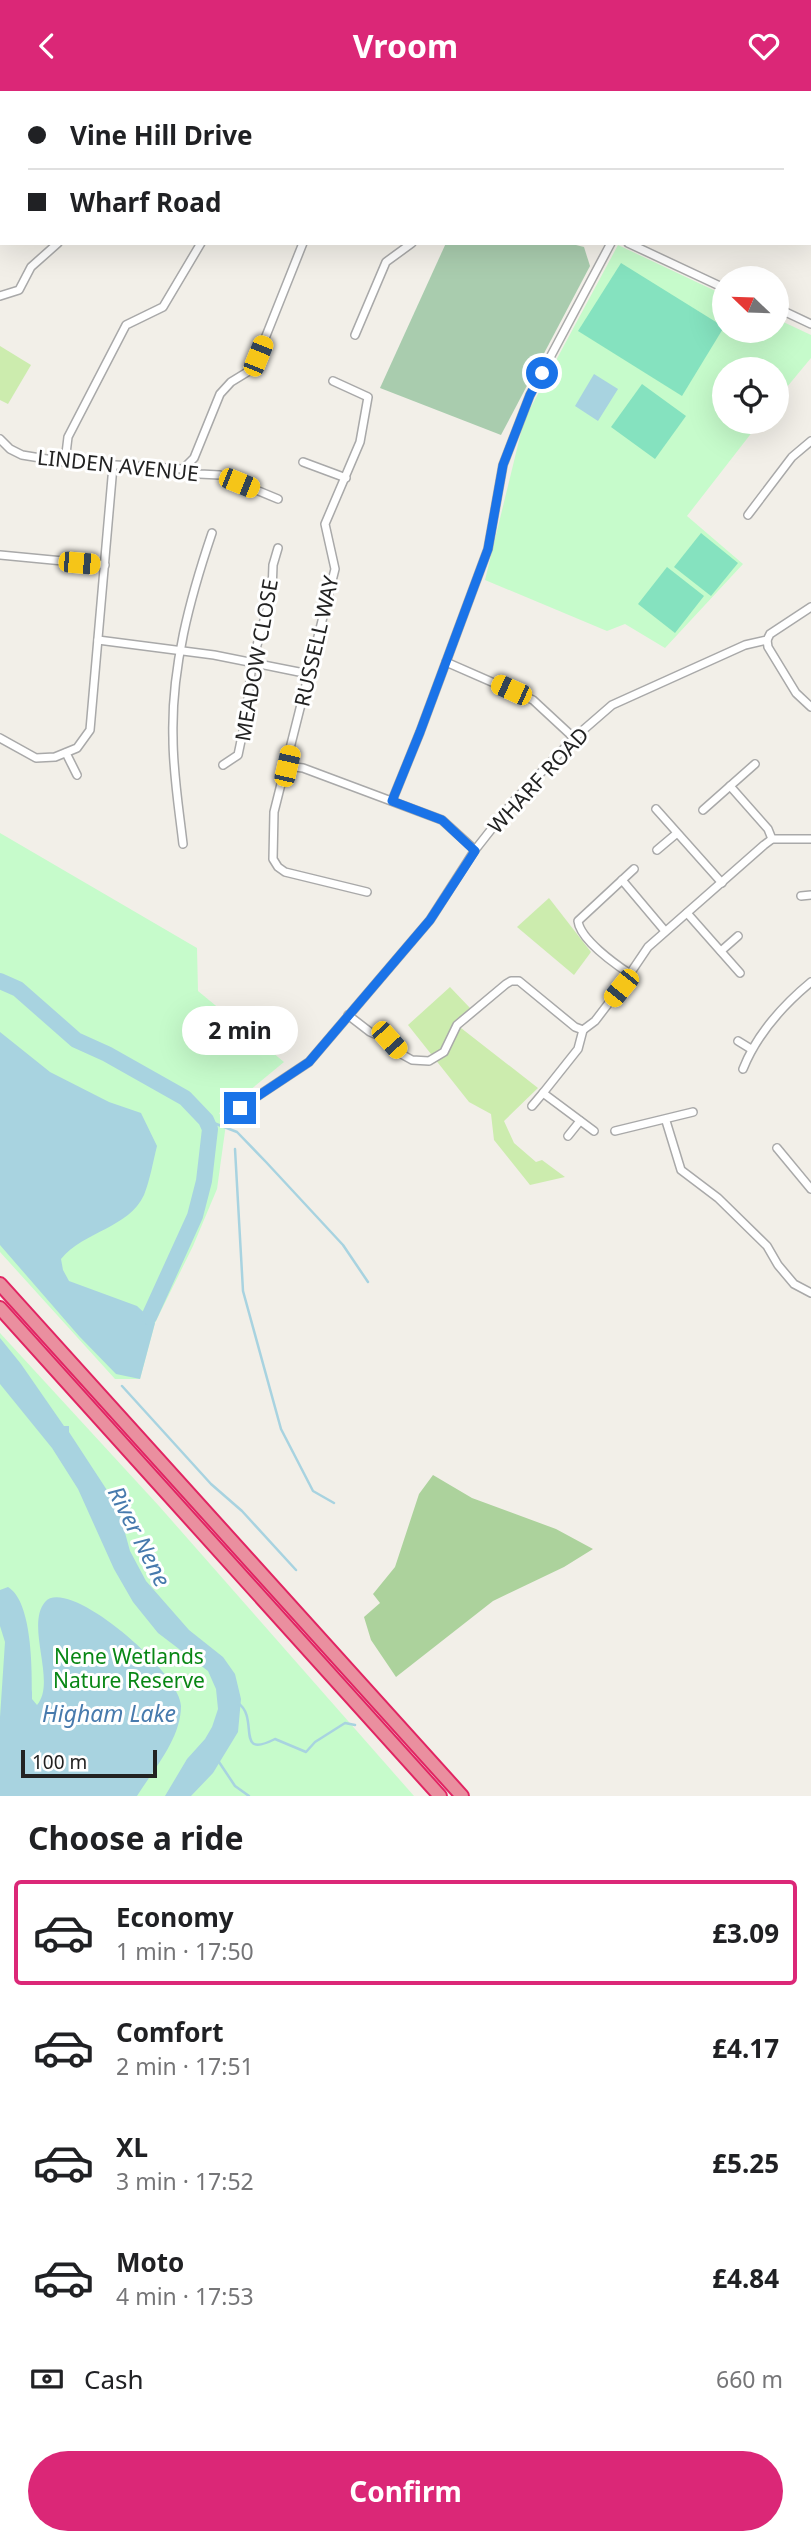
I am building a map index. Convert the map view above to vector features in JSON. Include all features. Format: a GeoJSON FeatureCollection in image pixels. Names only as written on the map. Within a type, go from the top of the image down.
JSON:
{"type":"FeatureCollection","features":[{"type":"Feature","properties":{"kind":"highway"},"geometry":{"type":"LineString","coordinates":[[0,1284],[461,1796]]}},
{"type":"Feature","properties":{"kind":"highway"},"geometry":{"type":"LineString","coordinates":[[0,1308],[440,1796]]}},
{"type":"Feature","properties":{"kind":"street"},"geometry":{"type":"LineString","coordinates":[[0,296],[19,290],[31,267],[56,245]]}},
{"type":"Feature","properties":{"kind":"street"},"geometry":{"type":"LineString","coordinates":[[65,462],[68,437],[126,325],[163,307],[200,245]]}},
{"type":"Feature","properties":{"kind":"street"},"geometry":{"type":"LineString","coordinates":[[183,469],[194,458],[220,394],[231,382],[249,371],[258,356],[302,245]]}},
{"type":"Feature","properties":{"kind":"street"},"geometry":{"type":"LineString","coordinates":[[355,335],[386,262],[409,245]]}},
{"type":"Feature","properties":{"kind":"street"},"geometry":{"type":"LineString","coordinates":[[392,801],[488,549],[503,465],[530,395],[610,245]]}},
{"type":"Feature","properties":{"kind":"street"},"geometry":{"type":"LineString","coordinates":[[632,245],[712,282]]}},
{"type":"Feature","properties":{"kind":"street"},"geometry":{"type":"LineString","coordinates":[[789,314],[811,324]]}},
{"type":"Feature","properties":{"kind":"street","name":"RUSSELL WAY"},"geometry":{"type":"LineString","coordinates":[[333,381],[368,397],[360,442],[325,524],[335,569],[275,812],[274,859],[278,867],[285,872],[367,892]]}},
{"type":"Feature","properties":{"kind":"street","name":"LINDEN AVENUE"},"geometry":{"type":"LineString","coordinates":[[0,439],[22,456],[113,466],[183,469],[199,474],[220,475],[278,499]]}},
{"type":"Feature","properties":{"kind":"street"},"geometry":{"type":"LineString","coordinates":[[748,515],[792,457],[811,441]]}},
{"type":"Feature","properties":{"kind":"street"},"geometry":{"type":"LineString","coordinates":[[303,461],[346,478]]}},
{"type":"Feature","properties":{"kind":"street"},"geometry":{"type":"LineString","coordinates":[[0,738],[36,758],[55,757],[77,748],[90,730],[113,466]]}},
{"type":"Feature","properties":{"kind":"street"},"geometry":{"type":"LineString","coordinates":[[183,844],[173,737],[180,651],[198,576],[212,533]]}},
{"type":"Feature","properties":{"kind":"street","name":"MEADOW CLOSE"},"geometry":{"type":"LineString","coordinates":[[223,765],[239,755],[252,663],[272,592],[273,565],[278,548]]}},
{"type":"Feature","properties":{"kind":"street"},"geometry":{"type":"LineString","coordinates":[[0,555],[105,565]]}},
{"type":"Feature","properties":{"kind":"street","name":"WHARF ROAD"},"geometry":{"type":"LineString","coordinates":[[232,1113],[309,1062],[430,920],[475,851],[512,803],[574,738],[612,705],[745,645],[767,640],[769,634],[811,607]]}},
{"type":"Feature","properties":{"kind":"street"},"geometry":{"type":"LineString","coordinates":[[98,640],[180,651],[309,674]]}},
{"type":"Feature","properties":{"kind":"street"},"geometry":{"type":"LineString","coordinates":[[767,640],[768,647],[790,683],[811,707]]}},
{"type":"Feature","properties":{"kind":"street"},"geometry":{"type":"LineString","coordinates":[[446,662],[533,700],[574,738]]}},
{"type":"Feature","properties":{"kind":"street"},"geometry":{"type":"LineString","coordinates":[[66,753],[77,775]]}},
{"type":"Feature","properties":{"kind":"street"},"geometry":{"type":"LineString","coordinates":[[703,810],[755,764]]}},
{"type":"Feature","properties":{"kind":"street"},"geometry":{"type":"LineString","coordinates":[[287,766],[303,768],[442,820],[475,851]]}},
{"type":"Feature","properties":{"kind":"street"},"geometry":{"type":"LineString","coordinates":[[730,786],[768,828],[772,839]]}},
{"type":"Feature","properties":{"kind":"street"},"geometry":{"type":"LineString","coordinates":[[656,809],[722,883]]}},
{"type":"Feature","properties":{"kind":"street"},"geometry":{"type":"LineString","coordinates":[[657,850],[676,834]]}},
{"type":"Feature","properties":{"kind":"street"},"geometry":{"type":"LineString","coordinates":[[531,1106],[578,1049],[583,1030],[595,1021],[648,947],[772,839],[811,839]]}},
{"type":"Feature","properties":{"kind":"street"},"geometry":{"type":"LineString","coordinates":[[630,974],[600,951],[578,926],[580,917],[634,869]]}},
{"type":"Feature","properties":{"kind":"street"},"geometry":{"type":"LineString","coordinates":[[622,880],[665,931]]}},
{"type":"Feature","properties":{"kind":"street"},"geometry":{"type":"LineString","coordinates":[[801,896],[811,895]]}},
{"type":"Feature","properties":{"kind":"street"},"geometry":{"type":"LineString","coordinates":[[687,913],[740,973]]}},
{"type":"Feature","properties":{"kind":"street"},"geometry":{"type":"LineString","coordinates":[[721,951],[738,936]]}},
{"type":"Feature","properties":{"kind":"street"},"geometry":{"type":"LineString","coordinates":[[348,1015],[370,1032],[389,1040],[403,1055],[412,1060],[429,1061],[444,1052],[457,1025],[506,984],[515,980],[575,1027],[583,1030]]}},
{"type":"Feature","properties":{"kind":"street"},"geometry":{"type":"LineString","coordinates":[[743,1069],[751,1049],[769,1024],[811,982]]}},
{"type":"Feature","properties":{"kind":"street"},"geometry":{"type":"LineString","coordinates":[[738,1041],[751,1049]]}},
{"type":"Feature","properties":{"kind":"street"},"geometry":{"type":"LineString","coordinates":[[542,1093],[594,1132]]}},
{"type":"Feature","properties":{"kind":"street"},"geometry":{"type":"LineString","coordinates":[[615,1131],[666,1121],[693,1112]]}},
{"type":"Feature","properties":{"kind":"street"},"geometry":{"type":"LineString","coordinates":[[568,1136],[580,1121]]}},
{"type":"Feature","properties":{"kind":"street"},"geometry":{"type":"LineString","coordinates":[[666,1121],[681,1170],[718,1198],[767,1245],[794,1285],[811,1293]]}},
{"type":"Feature","properties":{"kind":"street"},"geometry":{"type":"LineString","coordinates":[[777,1148],[811,1189]]}},
{"type":"Feature","properties":{"kind":"green space"},"geometry":{"type":"Polygon","coordinates":[[[445,245],[584,247],[590,266],[501,435],[380,388],[445,245]]]}},
{"type":"Feature","properties":{"kind":"green space"},"geometry":{"type":"Polygon","coordinates":[[[618,245],[712,289],[712,343],[789,343],[789,325],[811,335],[811,358],[789,385],[789,357],[712,357],[712,434],[751,434],[687,516],[743,564],[665,648],[625,624],[607,631],[485,580],[524,420],[618,245]]]}},
{"type":"Feature","properties":{"kind":"green space"},"geometry":{"type":"Polygon","coordinates":[[[621,263],[712,320],[712,343],[714,343],[682,396],[578,331],[621,263]]]}},
{"type":"Feature","properties":{"kind":"green space"},"geometry":{"type":"Polygon","coordinates":[[[0,346],[31,365],[8,404],[0,400],[0,346]]]}},
{"type":"Feature","properties":{"kind":"green space"},"geometry":{"type":"Polygon","coordinates":[[[642,384],[686,416],[655,459],[611,427],[642,384]]]}},
{"type":"Feature","properties":{"kind":"green space"},"geometry":{"type":"Polygon","coordinates":[[[701,533],[738,563],[711,596],[674,567],[701,533]]]}},
{"type":"Feature","properties":{"kind":"green space"},"geometry":{"type":"Polygon","coordinates":[[[667,567],[704,596],[675,633],[638,604],[667,567]]]}},
{"type":"Feature","properties":{"kind":"green space"},"geometry":{"type":"Polygon","coordinates":[[[0,833],[197,948],[198,991],[284,1062],[219,1113],[226,1124],[217,1189],[193,1246],[155,1323],[140,1379],[115,1379],[0,1252],[0,833]]]}},
{"type":"Feature","properties":{"kind":"green space"},"geometry":{"type":"Polygon","coordinates":[[[549,898],[591,952],[574,975],[517,927],[549,898]]]}},
{"type":"Feature","properties":{"kind":"green space"},"geometry":{"type":"Polygon","coordinates":[[[450,987],[470,1008],[461,1028],[538,1088],[504,1121],[514,1143],[536,1162],[542,1160],[565,1177],[530,1185],[494,1140],[491,1114],[469,1102],[408,1025],[450,987]]]}},
{"type":"Feature","properties":{"kind":"green space","name":"Nene Wetlands Nature Reserve"},"geometry":{"type":"Polygon","coordinates":[[[0,1333],[159,1506],[414,1796],[0,1796],[0,1333]]]}},
{"type":"Feature","properties":{"kind":"green space"},"geometry":{"type":"Polygon","coordinates":[[[433,1475],[472,1498],[556,1529],[593,1549],[564,1567],[493,1601],[396,1677],[371,1640],[364,1617],[380,1603],[373,1594],[395,1567],[419,1494],[433,1475]]]}},
{"type":"Feature","properties":{"kind":"water"},"geometry":{"type":"Polygon","coordinates":[[[594,374],[618,389],[598,421],[575,406],[594,374]]]}},
{"type":"Feature","properties":{"kind":"water"},"geometry":{"type":"Polygon","coordinates":[[[0,1032],[50,1072],[109,1102],[141,1113],[157,1146],[144,1195],[137,1206],[128,1215],[82,1242],[61,1259],[69,1281],[137,1306],[155,1323],[140,1379],[116,1374],[79,1336],[0,1245],[0,1032]]]}},
{"type":"Feature","properties":{"kind":"water"},"geometry":{"type":"Polygon","coordinates":[[[0,1338],[64,1426],[69,1426],[69,1432],[118,1507],[130,1551],[146,1581],[189,1630],[223,1657],[235,1674],[241,1699],[238,1732],[213,1773],[191,1796],[165,1796],[187,1759],[212,1727],[218,1709],[216,1689],[208,1671],[158,1633],[133,1602],[114,1569],[78,1489],[52,1448],[0,1384],[0,1338]]]}},
{"type":"Feature","properties":{"kind":"water","name":"Higham Lake"},"geometry":{"type":"Polygon","coordinates":[[[8,1587],[16,1595],[27,1622],[32,1699],[37,1705],[44,1683],[38,1625],[40,1612],[45,1602],[57,1597],[76,1602],[122,1631],[163,1672],[176,1691],[181,1706],[176,1730],[165,1754],[137,1796],[0,1796],[0,1717],[5,1642],[0,1626],[0,1590],[8,1587]]]}},
{"type":"Feature","properties":{"kind":"waterway"},"geometry":{"type":"LineString","coordinates":[[0,981],[18,989],[76,1040],[107,1054],[185,1098],[206,1120],[210,1129],[204,1181],[195,1216],[149,1317]]}},
{"type":"Feature","properties":{"kind":"waterway"},"geometry":{"type":"LineString","coordinates":[[206,1120],[237,1132],[343,1245],[368,1282]]}},
{"type":"Feature","properties":{"kind":"waterway"},"geometry":{"type":"LineString","coordinates":[[235,1149],[243,1291],[281,1429],[313,1491],[334,1503]]}},
{"type":"Feature","properties":{"kind":"waterway"},"geometry":{"type":"LineString","coordinates":[[122,1386],[211,1484],[242,1511],[296,1570]]}},
{"type":"Feature","properties":{"kind":"waterway"},"geometry":{"type":"LineString","coordinates":[[238,1703],[244,1710],[251,1741],[255,1744],[275,1739],[306,1752],[315,1742],[345,1723],[355,1725]]}},
{"type":"Feature","properties":{"kind":"waterway"},"geometry":{"type":"LineString","coordinates":[[219,1762],[235,1786],[249,1796]]}},
{"type":"Feature","properties":{"kind":"route"},"geometry":{"type":"LineString","coordinates":[[240,1108],[309,1062],[430,920],[475,851],[442,820],[392,801],[488,549],[503,465],[530,395],[542,373]]}},
{"type":"Feature","properties":{"kind":"water label","name":"River Nene"},"geometry":{"type":"Point","coordinates":[140,1536]}}]}
